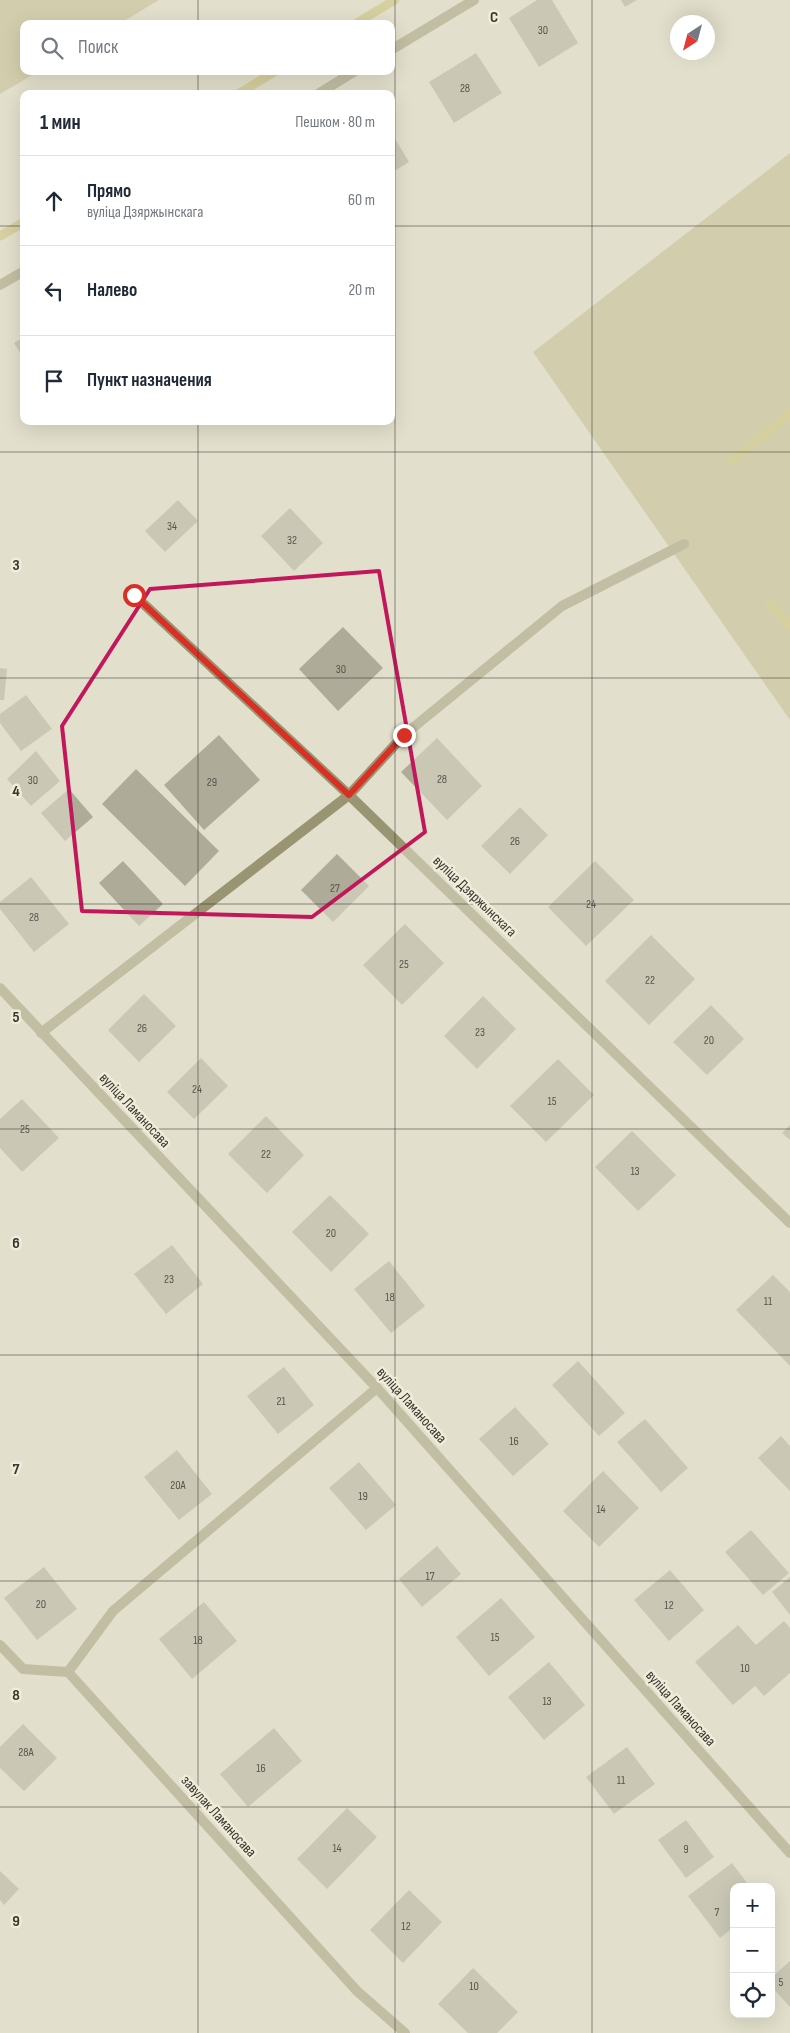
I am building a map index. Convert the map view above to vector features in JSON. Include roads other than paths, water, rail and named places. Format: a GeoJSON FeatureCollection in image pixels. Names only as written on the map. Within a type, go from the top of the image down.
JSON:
{"type":"FeatureCollection","features":[{"type":"Feature","properties":{"kind":"street"},"geometry":{"type":"LineString","coordinates":[[395,48],[474,0]]}},
{"type":"Feature","properties":{"kind":"street"},"geometry":{"type":"LineString","coordinates":[[324,90],[349,75]]}},
{"type":"Feature","properties":{"kind":"street"},"geometry":{"type":"LineString","coordinates":[[0,285],[20,273]]}},
{"type":"Feature","properties":{"kind":"street"},"geometry":{"type":"LineString","coordinates":[[41,1033],[349,795],[404,735],[562,606],[684,544]]}},
{"type":"Feature","properties":{"kind":"street","name":"вуліца Дзяржынскага"},"geometry":{"type":"LineString","coordinates":[[134,595],[349,795],[790,1223]]}},
{"type":"Feature","properties":{"kind":"street","name":"вуліца Ламаносава"},"geometry":{"type":"LineString","coordinates":[[0,988],[377,1388],[790,1853]]}},
{"type":"Feature","properties":{"kind":"street"},"geometry":{"type":"LineString","coordinates":[[0,1645],[24,1669],[68,1672],[113,1611],[377,1388]]}},
{"type":"Feature","properties":{"kind":"street","name":"завулак Ламаносава"},"geometry":{"type":"LineString","coordinates":[[68,1672],[357,1991],[405,2033]]}},
{"type":"Feature","properties":{"kind":"waterway"},"geometry":{"type":"LineString","coordinates":[[362,20],[395,0]]}},
{"type":"Feature","properties":{"kind":"waterway"},"geometry":{"type":"LineString","coordinates":[[245,90],[269,75]]}},
{"type":"Feature","properties":{"kind":"waterway"},"geometry":{"type":"LineString","coordinates":[[0,236],[20,224]]}},
{"type":"Feature","properties":{"kind":"waterway"},"geometry":{"type":"LineString","coordinates":[[731,461],[790,414]]}},
{"type":"Feature","properties":{"kind":"waterway"},"geometry":{"type":"LineString","coordinates":[[770,604],[790,625]]}}]}
